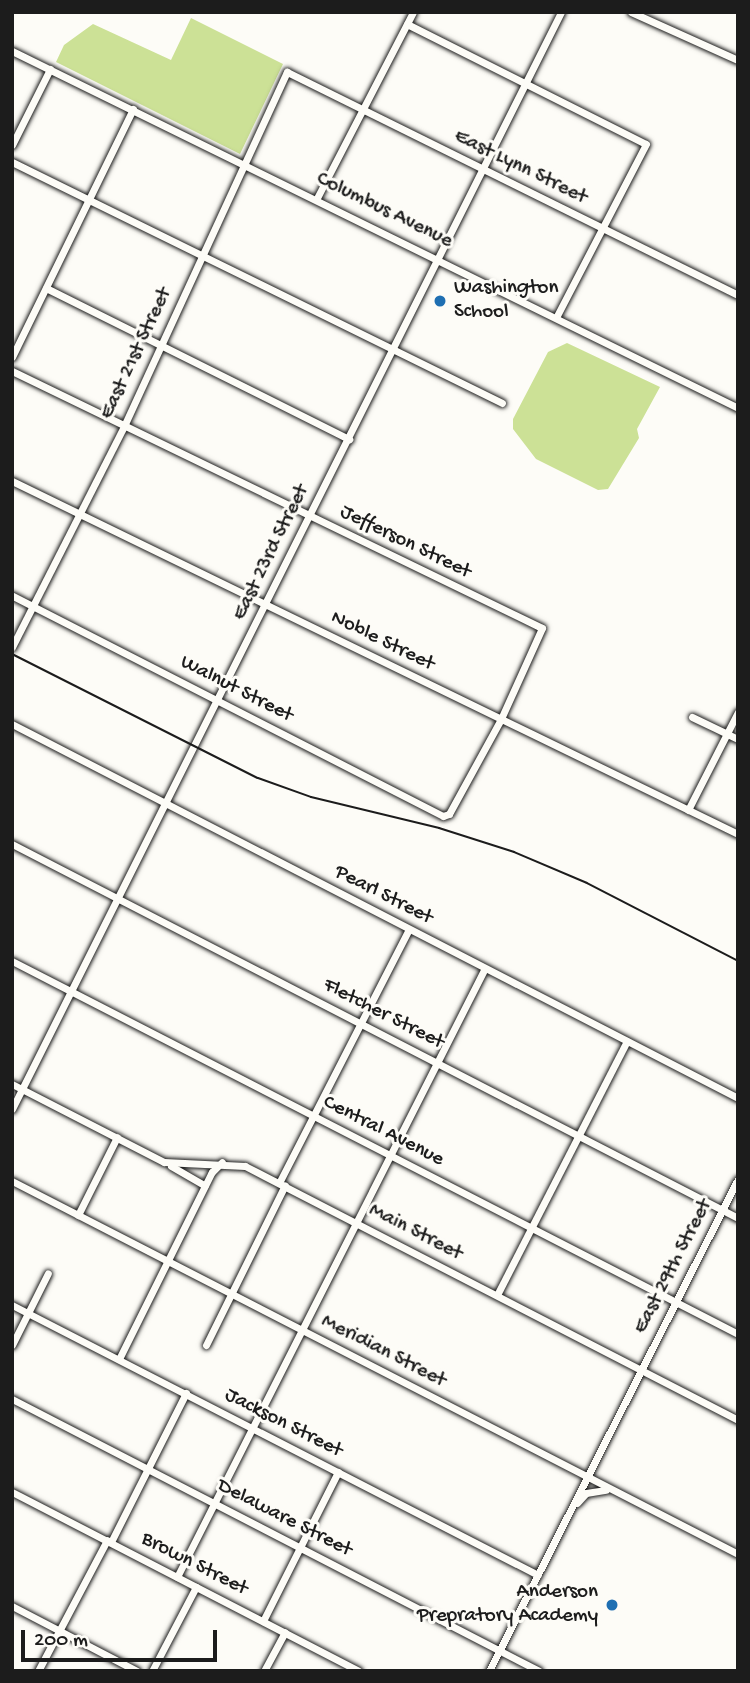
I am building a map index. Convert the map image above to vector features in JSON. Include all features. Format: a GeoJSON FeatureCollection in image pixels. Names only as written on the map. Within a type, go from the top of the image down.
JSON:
{"type":"FeatureCollection","features":[{"type":"Feature","properties":{"kind":"street"},"geometry":{"type":"LineString","coordinates":[[317,198],[413,12]]}},
{"type":"Feature","properties":{"kind":"street","name":"East 23rd Street"},"geometry":{"type":"LineString","coordinates":[[12,1109],[120,899],[561,12]]}},
{"type":"Feature","properties":{"kind":"street"},"geometry":{"type":"LineString","coordinates":[[631,12],[738,60]]}},
{"type":"Feature","properties":{"kind":"street"},"geometry":{"type":"LineString","coordinates":[[407,24],[646,144],[557,316]]}},
{"type":"Feature","properties":{"kind":"street","name":"Columbus Avenue"},"geometry":{"type":"LineString","coordinates":[[12,51],[438,257],[738,408]]}},
{"type":"Feature","properties":{"kind":"street"},"geometry":{"type":"LineString","coordinates":[[12,145],[50,69]]}},
{"type":"Feature","properties":{"kind":"street","name":"East Lynn Street"},"geometry":{"type":"LineString","coordinates":[[287,72],[738,295]]}},
{"type":"Feature","properties":{"kind":"street","name":"East 21st Street"},"geometry":{"type":"LineString","coordinates":[[12,647],[124,426],[243,162],[287,72]]}},
{"type":"Feature","properties":{"kind":"street"},"geometry":{"type":"LineString","coordinates":[[12,357],[133,109]]}},
{"type":"Feature","properties":{"kind":"street"},"geometry":{"type":"LineString","coordinates":[[12,162],[502,403]]}},
{"type":"Feature","properties":{"kind":"street"},"geometry":{"type":"LineString","coordinates":[[46,288],[349,439]]}},
{"type":"Feature","properties":{"kind":"street","name":"Jefferson Street"},"geometry":{"type":"LineString","coordinates":[[12,371],[542,628],[501,719]]}},
{"type":"Feature","properties":{"kind":"street","name":"Noble Street"},"geometry":{"type":"LineString","coordinates":[[12,481],[738,834]]}},
{"type":"Feature","properties":{"kind":"street","name":"Walnut Street"},"geometry":{"type":"LineString","coordinates":[[12,595],[443,816],[449,814],[501,719]]}},
{"type":"Feature","properties":{"kind":"street"},"geometry":{"type":"LineString","coordinates":[[688,810],[738,712]]}},
{"type":"Feature","properties":{"kind":"street"},"geometry":{"type":"LineString","coordinates":[[692,717],[738,739]]}},
{"type":"Feature","properties":{"kind":"street","name":"Pearl Street"},"geometry":{"type":"LineString","coordinates":[[12,724],[738,1098]]}},
{"type":"Feature","properties":{"kind":"street","name":"Fletcher Street"},"geometry":{"type":"LineString","coordinates":[[12,844],[738,1218]]}},
{"type":"Feature","properties":{"kind":"street"},"geometry":{"type":"LineString","coordinates":[[206,1345],[314,1116],[409,929]]}},
{"type":"Feature","properties":{"kind":"street","name":"Central Avenue"},"geometry":{"type":"LineString","coordinates":[[12,961],[738,1334]]}},
{"type":"Feature","properties":{"kind":"street"},"geometry":{"type":"LineString","coordinates":[[177,1577],[485,968]]}},
{"type":"Feature","properties":{"kind":"street"},"geometry":{"type":"LineString","coordinates":[[497,1294],[627,1041]]}},
{"type":"Feature","properties":{"kind":"street","name":"Main Street"},"geometry":{"type":"LineString","coordinates":[[12,1084],[117,1137],[205,1186]]}},
{"type":"Feature","properties":{"kind":"street"},"geometry":{"type":"LineString","coordinates":[[78,1215],[117,1137]]}},
{"type":"Feature","properties":{"kind":"street"},"geometry":{"type":"LineString","coordinates":[[119,1359],[205,1186],[223,1161]]}},
{"type":"Feature","properties":{"kind":"street","name":"Main Street"},"geometry":{"type":"LineString","coordinates":[[164,1162],[223,1161],[246,1166],[738,1420]]}},
{"type":"Feature","properties":{"kind":"street","name":"East 29th Street"},"geometry":{"type":"LineString","coordinates":[[489,1671],[738,1179]]}},
{"type":"Feature","properties":{"kind":"street","name":"Meridian Street"},"geometry":{"type":"LineString","coordinates":[[12,1181],[738,1554]]}},
{"type":"Feature","properties":{"kind":"street"},"geometry":{"type":"LineString","coordinates":[[12,1345],[48,1273]]}},
{"type":"Feature","properties":{"kind":"street","name":"Jackson Street"},"geometry":{"type":"LineString","coordinates":[[12,1305],[538,1575]]}},
{"type":"Feature","properties":{"kind":"street"},"geometry":{"type":"LineString","coordinates":[[38,1671],[186,1393]]}},
{"type":"Feature","properties":{"kind":"street","name":"Delaware Street"},"geometry":{"type":"LineString","coordinates":[[12,1399],[539,1671]]}},
{"type":"Feature","properties":{"kind":"street"},"geometry":{"type":"LineString","coordinates":[[263,1621],[338,1472]]}},
{"type":"Feature","properties":{"kind":"street"},"geometry":{"type":"LineString","coordinates":[[567,1517],[586,1493],[604,1489],[618,1493]]}},
{"type":"Feature","properties":{"kind":"street","name":"Brown Street"},"geometry":{"type":"LineString","coordinates":[[12,1492],[359,1671]]}},
{"type":"Feature","properties":{"kind":"street"},"geometry":{"type":"LineString","coordinates":[[152,1671],[196,1587]]}},
{"type":"Feature","properties":{"kind":"street"},"geometry":{"type":"LineString","coordinates":[[12,1606],[136,1671]]}},
{"type":"Feature","properties":{"kind":"street"},"geometry":{"type":"LineString","coordinates":[[264,1671],[285,1632]]}},
{"type":"Feature","properties":{"kind":"green space"},"geometry":{"type":"Polygon","coordinates":[[[191,18],[283,64],[240,154],[56,62],[64,45],[93,24],[171,60],[191,18]]]}},
{"type":"Feature","properties":{"kind":"green space"},"geometry":{"type":"Polygon","coordinates":[[[567,343],[660,387],[637,429],[639,438],[608,489],[598,490],[536,459],[513,429],[513,419],[548,352],[567,343]]]}},
{"type":"Feature","properties":{"kind":"railway"},"geometry":{"type":"LineString","coordinates":[[12,654],[258,778],[311,797],[439,828],[514,852],[587,883],[738,961]]}},
{"type":"Feature","properties":{"kind":"place","name":"Washington School"},"geometry":{"type":"Point","coordinates":[440,301]}},
{"type":"Feature","properties":{"kind":"place","name":"Anderson Prepratory Academy"},"geometry":{"type":"Point","coordinates":[612,1605]}}]}
